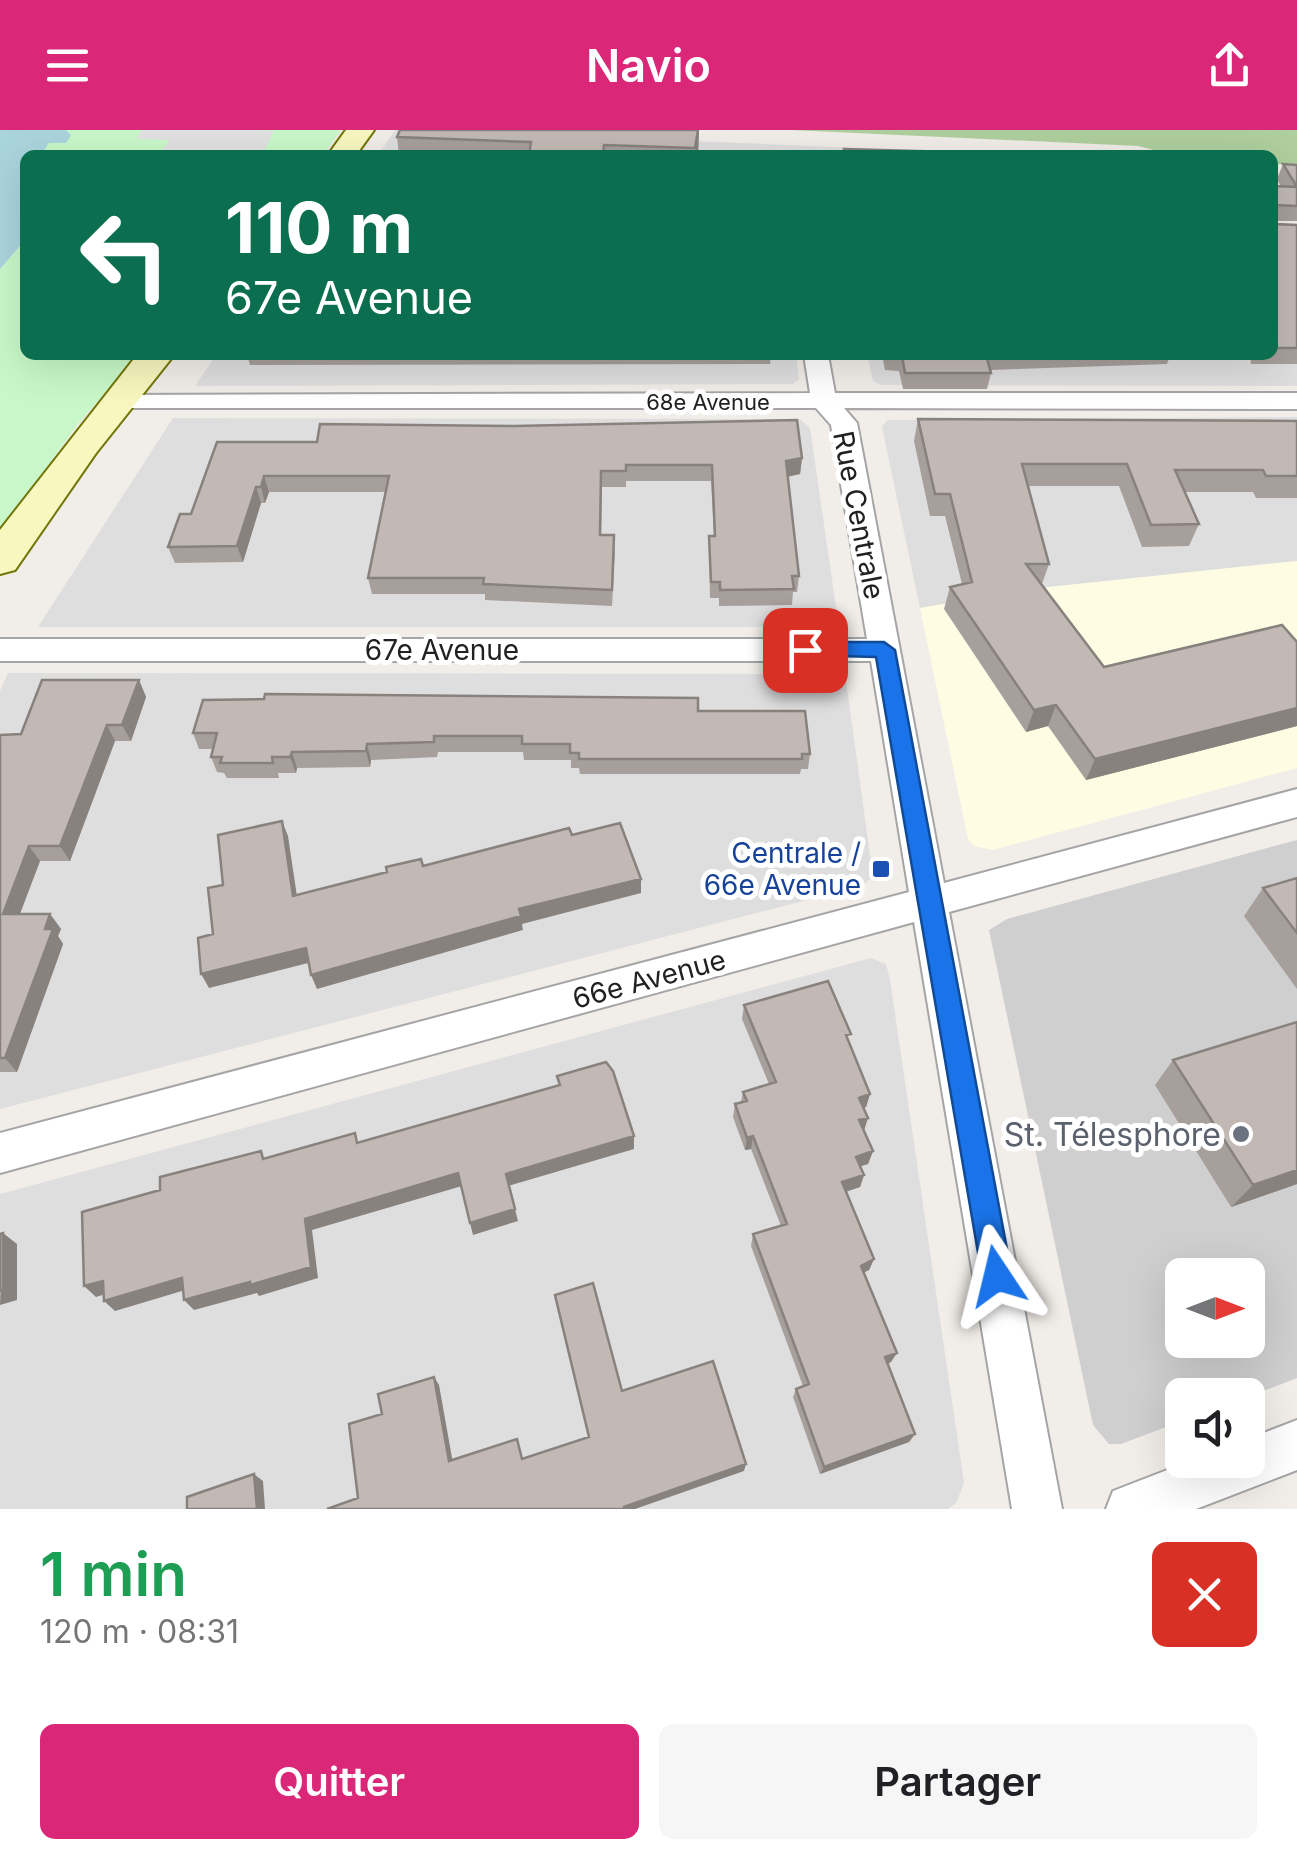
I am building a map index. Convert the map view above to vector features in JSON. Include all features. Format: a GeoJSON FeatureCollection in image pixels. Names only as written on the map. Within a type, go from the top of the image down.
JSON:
{"type":"FeatureCollection","features":[{"type":"Feature","properties":{"kind":"main road"},"geometry":{"type":"LineString","coordinates":[[0,560],[152,360]]}},
{"type":"Feature","properties":{"kind":"street","name":"Rue Centrale"},"geometry":{"type":"LineString","coordinates":[[817,360],[824,402],[844,424],[1038,1509]]}},
{"type":"Feature","properties":{"kind":"street","name":"68e Avenue"},"geometry":{"type":"LineString","coordinates":[[119,400],[1297,402]]}},
{"type":"Feature","properties":{"kind":"street","name":"67e Avenue"},"geometry":{"type":"LineString","coordinates":[[0,650],[884,650]]}},
{"type":"Feature","properties":{"kind":"street","name":"66e Avenue"},"geometry":{"type":"LineString","coordinates":[[0,1153],[1297,802]]}},
{"type":"Feature","properties":{"kind":"street"},"geometry":{"type":"LineString","coordinates":[[1131,1509],[1297,1445]]}},
{"type":"Feature","properties":{"kind":"shaded area"},"geometry":{"type":"Polygon","coordinates":[[[142,130],[274,131],[264,150],[162,150],[170,140],[136,139],[142,130]]]}},
{"type":"Feature","properties":{"kind":"shaded area"},"geometry":{"type":"Polygon","coordinates":[[[395,130],[432,130],[904,150],[381,150],[395,130]]]}},
{"type":"Feature","properties":{"kind":"shaded area"},"geometry":{"type":"Polygon","coordinates":[[[1297,244],[1297,386],[881,385],[873,381],[868,360],[1278,360],[1278,328],[1297,244]]]}},
{"type":"Feature","properties":{"kind":"shaded area"},"geometry":{"type":"Polygon","coordinates":[[[213,360],[797,360],[799,379],[793,384],[195,386],[213,360]]]}},
{"type":"Feature","properties":{"kind":"shaded area"},"geometry":{"type":"Polygon","coordinates":[[[1297,417],[1297,561],[1030,589],[920,608],[882,427],[887,420],[1297,417]]]}},
{"type":"Feature","properties":{"kind":"shaded area"},"geometry":{"type":"Polygon","coordinates":[[[173,418],[800,419],[810,428],[838,621],[823,627],[38,627],[173,418]]]}},
{"type":"Feature","properties":{"kind":"shaded area"},"geometry":{"type":"Polygon","coordinates":[[[1297,561],[1297,768],[993,850],[974,846],[968,839],[920,608],[1030,589],[1297,561]]]}},
{"type":"Feature","properties":{"kind":"shaded area"},"geometry":{"type":"Polygon","coordinates":[[[8,673],[834,674],[846,681],[873,877],[861,886],[0,1109],[0,691],[8,673]]]}},
{"type":"Feature","properties":{"kind":"shaded area"},"geometry":{"type":"Polygon","coordinates":[[[1297,840],[1297,1378],[1265,1390],[1265,1378],[1165,1378],[1165,1427],[1121,1444],[1109,1444],[1093,1425],[989,930],[1007,919],[1297,840]]]}},
{"type":"Feature","properties":{"kind":"shaded area"},"geometry":{"type":"Polygon","coordinates":[[[871,958],[886,964],[890,980],[964,1483],[956,1503],[948,1509],[0,1509],[0,1194],[871,958]]]}},
{"type":"Feature","properties":{"kind":"green space"},"geometry":{"type":"Polygon","coordinates":[[[66,130],[341,130],[327,150],[44,150],[49,143],[71,135],[66,130]]]}},
{"type":"Feature","properties":{"kind":"green space"},"geometry":{"type":"Polygon","coordinates":[[[791,130],[1297,130],[1297,165],[1278,164],[1278,150],[1154,150],[1138,146],[791,130]]]}},
{"type":"Feature","properties":{"kind":"green space"},"geometry":{"type":"Polygon","coordinates":[[[20,246],[20,360],[133,360],[78,424],[0,531],[0,269],[20,246]]]}},
{"type":"Feature","properties":{"kind":"water"},"geometry":{"type":"Polygon","coordinates":[[[0,130],[66,130],[71,135],[66,143],[49,143],[44,150],[20,150],[20,246],[0,269],[0,130]]]}},
{"type":"Feature","properties":{"kind":"building"},"geometry":{"type":"Polygon","coordinates":[[[400,130],[698,130],[695,148],[604,145],[604,150],[530,150],[531,142],[397,137],[400,130]]]}},
{"type":"Feature","properties":{"kind":"building"},"geometry":{"type":"Polygon","coordinates":[[[1283,164],[1297,165],[1297,187],[1283,164]]]}},
{"type":"Feature","properties":{"kind":"building"},"geometry":{"type":"Polygon","coordinates":[[[1278,186],[1297,187],[1297,206],[1278,205],[1278,186]]]}},
{"type":"Feature","properties":{"kind":"building"},"geometry":{"type":"Polygon","coordinates":[[[1278,224],[1297,225],[1297,348],[1278,348],[1278,224]]]}},
{"type":"Feature","properties":{"kind":"building"},"geometry":{"type":"Polygon","coordinates":[[[903,360],[987,360],[991,373],[905,373],[903,360]]]}},
{"type":"Feature","properties":{"kind":"building"},"geometry":{"type":"Polygon","coordinates":[[[918,419],[1297,421],[1297,476],[1266,476],[1263,470],[1175,470],[1199,524],[1151,525],[1127,464],[1022,464],[1049,564],[1026,564],[1104,667],[1282,625],[1297,642],[1297,708],[1095,759],[1056,705],[1034,710],[950,587],[972,582],[950,494],[935,494],[918,419]]]}},
{"type":"Feature","properties":{"kind":"building"},"geometry":{"type":"Polygon","coordinates":[[[797,420],[802,458],[786,461],[799,576],[792,576],[794,589],[720,590],[720,582],[711,582],[709,536],[715,536],[712,465],[626,465],[626,471],[601,471],[600,535],[614,535],[612,590],[483,584],[484,578],[368,578],[389,476],[264,476],[261,487],[256,487],[237,546],[168,547],[180,514],[191,514],[217,442],[317,442],[320,424],[514,426],[797,420]]]}},
{"type":"Feature","properties":{"kind":"building"},"geometry":{"type":"Polygon","coordinates":[[[42,680],[139,680],[122,725],[107,725],[60,846],[29,846],[3,914],[50,914],[45,929],[53,929],[5,1058],[0,1058],[0,735],[21,734],[42,680]]]}},
{"type":"Feature","properties":{"kind":"building"},"geometry":{"type":"Polygon","coordinates":[[[265,694],[698,698],[698,711],[805,711],[810,754],[802,754],[802,759],[579,759],[579,753],[570,753],[570,744],[522,744],[522,736],[434,736],[434,742],[367,744],[366,751],[292,752],[290,757],[272,757],[273,763],[220,763],[222,757],[211,757],[217,733],[193,733],[203,700],[264,699],[265,694]]]}},
{"type":"Feature","properties":{"kind":"building"},"geometry":{"type":"Polygon","coordinates":[[[282,821],[293,896],[387,872],[386,867],[421,859],[423,866],[569,828],[572,835],[620,823],[641,879],[519,909],[521,916],[311,975],[306,948],[201,974],[198,938],[213,934],[208,888],[223,885],[218,835],[282,821]]]}},
{"type":"Feature","properties":{"kind":"building"},"geometry":{"type":"Polygon","coordinates":[[[1297,878],[1297,933],[1263,888],[1297,878]]]}},
{"type":"Feature","properties":{"kind":"building"},"geometry":{"type":"Polygon","coordinates":[[[828,981],[851,1034],[846,1035],[870,1094],[859,1098],[868,1118],[859,1120],[873,1151],[856,1157],[864,1175],[842,1182],[874,1259],[861,1266],[897,1353],[885,1357],[915,1434],[824,1467],[796,1389],[809,1384],[753,1234],[787,1224],[753,1136],[747,1138],[735,1104],[747,1101],[743,1092],[776,1082],[744,1005],[828,981]]]}},
{"type":"Feature","properties":{"kind":"building","name":"St. Télesphore"},"geometry":{"type":"Polygon","coordinates":[[[1297,1022],[1297,1170],[1253,1185],[1173,1060],[1297,1022]]]}},
{"type":"Feature","properties":{"kind":"building"},"geometry":{"type":"Polygon","coordinates":[[[606,1062],[613,1071],[634,1136],[506,1174],[515,1209],[470,1223],[458,1173],[305,1219],[311,1267],[184,1300],[182,1278],[104,1301],[103,1281],[84,1286],[82,1212],[160,1190],[160,1177],[261,1151],[263,1159],[355,1133],[357,1143],[560,1085],[557,1076],[606,1062]]]}},
{"type":"Feature","properties":{"kind":"building"},"geometry":{"type":"Polygon","coordinates":[[[3,1233],[3,1290],[0,1291],[0,1234],[3,1233]]]}},
{"type":"Feature","properties":{"kind":"building"},"geometry":{"type":"Polygon","coordinates":[[[593,1283],[622,1391],[713,1361],[746,1464],[624,1509],[327,1509],[358,1498],[349,1424],[382,1414],[378,1394],[434,1377],[449,1461],[517,1439],[522,1459],[589,1437],[555,1295],[593,1283]]]}},
{"type":"Feature","properties":{"kind":"building"},"geometry":{"type":"Polygon","coordinates":[[[254,1474],[257,1509],[187,1509],[187,1497],[254,1474]]]}},
{"type":"Feature","properties":{"kind":"place","name":"Centrale / 66e Avenue"},"geometry":{"type":"Point","coordinates":[881,869]}},
{"type":"Feature","properties":{"kind":"place","name":"St. Télesphore"},"geometry":{"type":"Point","coordinates":[1241,1134]}},
{"type":"Feature","properties":{"kind":"route"},"geometry":{"type":"LineString","coordinates":[[805,650],[884,650],[997,1276]]}}]}
